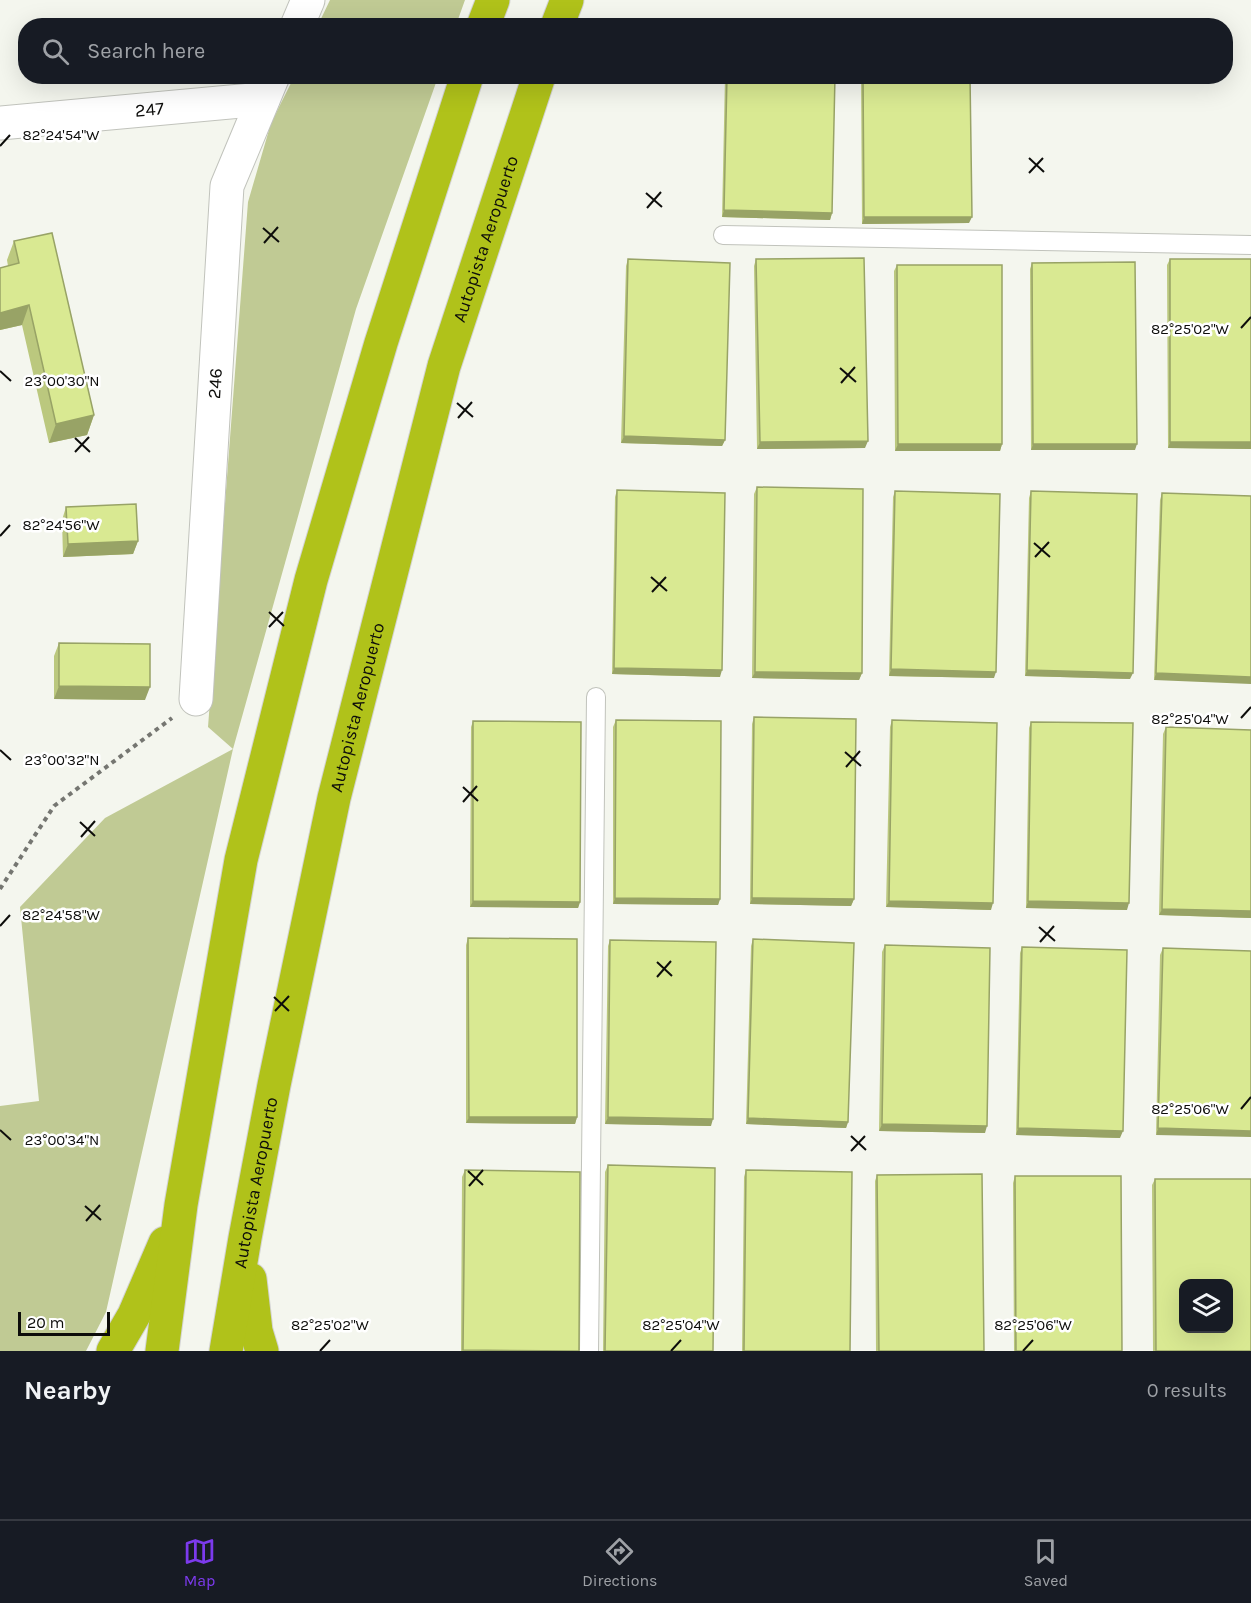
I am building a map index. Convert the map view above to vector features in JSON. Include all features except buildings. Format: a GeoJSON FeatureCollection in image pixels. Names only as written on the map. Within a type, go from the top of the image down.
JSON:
{"type":"FeatureCollection","features":[{"type":"Feature","properties":{"kind":"highway"},"geometry":{"type":"LineString","coordinates":[[486,18],[493,0]]}},
{"type":"Feature","properties":{"kind":"highway"},"geometry":{"type":"LineString","coordinates":[[560,18],[567,0]]}},
{"type":"Feature","properties":{"kind":"highway"},"geometry":{"type":"LineString","coordinates":[[162,1351],[181,1205],[241,860],[311,580],[381,343],[463,84]]}},
{"type":"Feature","properties":{"kind":"highway","name":"Autopista Aeropuerto"},"geometry":{"type":"LineString","coordinates":[[226,1351],[274,1085],[334,798],[444,366],[536,84]]}},
{"type":"Feature","properties":{"kind":"highway"},"geometry":{"type":"LineString","coordinates":[[113,1351],[134,1315],[181,1205]]}},
{"type":"Feature","properties":{"kind":"highway"},"geometry":{"type":"LineString","coordinates":[[245,1238],[256,1331],[262,1351]]}},
{"type":"Feature","properties":{"kind":"street"},"geometry":{"type":"LineString","coordinates":[[300,18],[308,0]]}},
{"type":"Feature","properties":{"kind":"street","name":"247"},"geometry":{"type":"LineString","coordinates":[[0,123],[268,88]]}},
{"type":"Feature","properties":{"kind":"street","name":"246"},"geometry":{"type":"LineString","coordinates":[[196,699],[227,186],[268,88]]}},
{"type":"Feature","properties":{"kind":"lane"},"geometry":{"type":"LineString","coordinates":[[723,235],[1251,245]]}},
{"type":"Feature","properties":{"kind":"lane"},"geometry":{"type":"LineString","coordinates":[[589,1351],[596,697]]}},
{"type":"Feature","properties":{"kind":"path"},"geometry":{"type":"LineString","coordinates":[[0,889],[54,806],[196,699]]}},
{"type":"Feature","properties":{"kind":"green space"},"geometry":{"type":"Polygon","coordinates":[[[330,0],[465,0],[459,18],[321,18],[330,0]]]}},
{"type":"Feature","properties":{"kind":"green space"},"geometry":{"type":"Polygon","coordinates":[[[290,84],[436,84],[356,309],[233,749],[208,727],[248,202],[271,123],[290,84]]]}},
{"type":"Feature","properties":{"kind":"green space"},"geometry":{"type":"Polygon","coordinates":[[[233,749],[106,1312],[86,1351],[0,1351],[0,1106],[39,1101],[20,907],[105,818],[233,749]]]}}]}
